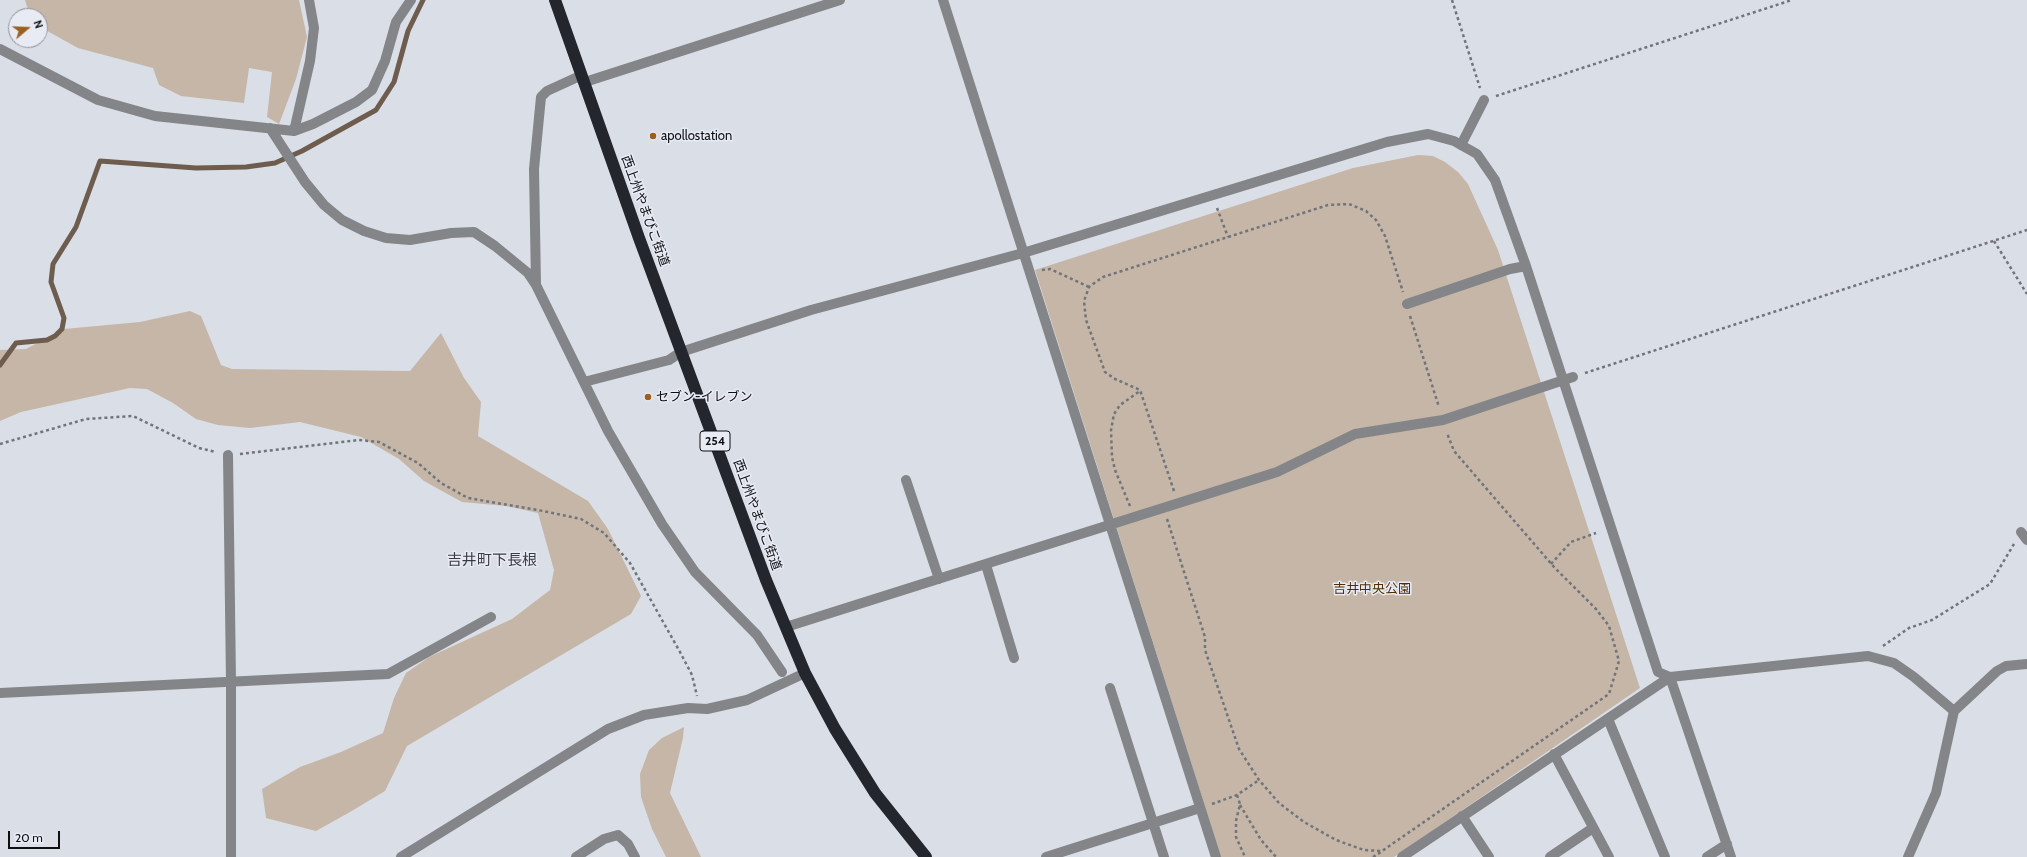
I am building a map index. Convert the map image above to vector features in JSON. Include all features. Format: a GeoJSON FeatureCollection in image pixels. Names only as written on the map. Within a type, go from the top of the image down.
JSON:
{"type":"FeatureCollection","features":[{"type":"Feature","properties":{"kind":"highway","name":"西上州やまびこ街道"},"geometry":{"type":"LineString","coordinates":[[555,0],[681,352],[766,580],[805,673],[835,729],[875,793],[926,857]]}},
{"type":"Feature","properties":{"kind":"street"},"geometry":{"type":"LineString","coordinates":[[294,131],[310,61],[314,28],[309,0]]}},
{"type":"Feature","properties":{"kind":"street"},"geometry":{"type":"LineString","coordinates":[[0,48],[98,100],[155,116],[294,131],[313,124],[356,102],[372,90],[385,61],[396,22],[411,0]]}},
{"type":"Feature","properties":{"kind":"street"},"geometry":{"type":"LineString","coordinates":[[536,285],[534,169],[541,98],[547,91],[840,0]]}},
{"type":"Feature","properties":{"kind":"street"},"geometry":{"type":"LineString","coordinates":[[943,0],[1023,254],[1031,272],[1216,857]]}},
{"type":"Feature","properties":{"kind":"street"},"geometry":{"type":"LineString","coordinates":[[1461,146],[1484,100]]}},
{"type":"Feature","properties":{"kind":"street"},"geometry":{"type":"LineString","coordinates":[[270,128],[305,182],[324,205],[342,220],[364,231],[386,238],[410,240],[451,233],[474,232],[501,250],[528,273],[536,285],[608,431],[662,524],[694,572],[757,636],[782,672]]}},
{"type":"Feature","properties":{"kind":"street"},"geometry":{"type":"LineString","coordinates":[[584,382],[669,360],[681,352],[811,310],[1023,254],[1387,142],[1428,134],[1454,141],[1477,154],[1496,180],[1526,266],[1658,672],[1670,678],[1732,857]]}},
{"type":"Feature","properties":{"kind":"street"},"geometry":{"type":"LineString","coordinates":[[1407,304],[1510,269],[1526,266]]}},
{"type":"Feature","properties":{"kind":"street"},"geometry":{"type":"LineString","coordinates":[[786,627],[1111,526],[1277,472],[1355,434],[1443,420],[1573,377]]}},
{"type":"Feature","properties":{"kind":"street"},"geometry":{"type":"LineString","coordinates":[[228,455],[231,682],[231,857]]}},
{"type":"Feature","properties":{"kind":"street"},"geometry":{"type":"LineString","coordinates":[[906,480],[939,579]]}},
{"type":"Feature","properties":{"kind":"street"},"geometry":{"type":"LineString","coordinates":[[986,565],[1014,658]]}},
{"type":"Feature","properties":{"kind":"street"},"geometry":{"type":"LineString","coordinates":[[0,693],[388,674],[491,617]]}},
{"type":"Feature","properties":{"kind":"street"},"geometry":{"type":"LineString","coordinates":[[1402,857],[1554,754],[1670,678],[1868,656],[1894,663],[1914,677],[1954,711]]}},
{"type":"Feature","properties":{"kind":"street"},"geometry":{"type":"LineString","coordinates":[[1908,857],[1936,793],[1954,711],[1997,671],[2006,666],[2027,664]]}},
{"type":"Feature","properties":{"kind":"street"},"geometry":{"type":"LineString","coordinates":[[401,857],[608,729],[644,714],[688,708],[707,709],[747,700],[805,673]]}},
{"type":"Feature","properties":{"kind":"street"},"geometry":{"type":"LineString","coordinates":[[1110,688],[1164,857]]}},
{"type":"Feature","properties":{"kind":"street"},"geometry":{"type":"LineString","coordinates":[[1608,719],[1665,857]]}},
{"type":"Feature","properties":{"kind":"street"},"geometry":{"type":"LineString","coordinates":[[1554,754],[1609,857]]}},
{"type":"Feature","properties":{"kind":"street"},"geometry":{"type":"LineString","coordinates":[[1046,857],[1200,808]]}},
{"type":"Feature","properties":{"kind":"street"},"geometry":{"type":"LineString","coordinates":[[1462,816],[1489,857]]}},
{"type":"Feature","properties":{"kind":"street"},"geometry":{"type":"LineString","coordinates":[[1550,857],[1593,828]]}},
{"type":"Feature","properties":{"kind":"street"},"geometry":{"type":"LineString","coordinates":[[576,857],[604,839],[618,835],[628,844],[635,857]]}},
{"type":"Feature","properties":{"kind":"street"},"geometry":{"type":"LineString","coordinates":[[1707,857],[1727,844]]}},
{"type":"Feature","properties":{"kind":"path"},"geometry":{"type":"LineString","coordinates":[[1452,0],[1484,100],[1792,0]]}},
{"type":"Feature","properties":{"kind":"path"},"geometry":{"type":"LineString","coordinates":[[1178,503],[1140,390],[1115,379],[1105,372],[1086,320],[1084,300],[1089,287],[1103,277],[1328,206],[1349,204],[1366,211],[1376,220],[1382,231],[1454,451],[1551,564],[1596,609],[1609,626],[1619,660],[1609,694],[1373,857]]}},
{"type":"Feature","properties":{"kind":"path"},"geometry":{"type":"LineString","coordinates":[[1216,208],[1228,237]]}},
{"type":"Feature","properties":{"kind":"path"},"geometry":{"type":"LineString","coordinates":[[1573,377],[2027,230]]}},
{"type":"Feature","properties":{"kind":"path"},"geometry":{"type":"LineString","coordinates":[[1994,241],[2027,294]]}},
{"type":"Feature","properties":{"kind":"path"},"geometry":{"type":"LineString","coordinates":[[1031,272],[1050,269],[1089,287]]}},
{"type":"Feature","properties":{"kind":"path"},"geometry":{"type":"LineString","coordinates":[[1135,518],[1115,470],[1112,457],[1111,437],[1114,414],[1124,402],[1140,390]]}},
{"type":"Feature","properties":{"kind":"path"},"geometry":{"type":"LineString","coordinates":[[0,444],[86,419],[133,416],[199,448],[228,455],[359,440],[379,442],[418,463],[441,483],[468,498],[543,510],[580,519],[604,533],[630,563],[692,675],[700,708]]}},
{"type":"Feature","properties":{"kind":"path"},"geometry":{"type":"LineString","coordinates":[[1164,508],[1205,637],[1205,650],[1239,749],[1259,780],[1279,803],[1304,822],[1336,840],[1364,850],[1382,851]]}},
{"type":"Feature","properties":{"kind":"path"},"geometry":{"type":"LineString","coordinates":[[1551,564],[1571,542],[1596,533]]}},
{"type":"Feature","properties":{"kind":"path"},"geometry":{"type":"LineString","coordinates":[[1868,656],[1909,628],[1932,620],[1990,584],[2024,536]]}},
{"type":"Feature","properties":{"kind":"path"},"geometry":{"type":"LineString","coordinates":[[1200,808],[1237,795],[1259,780]]}},
{"type":"Feature","properties":{"kind":"path"},"geometry":{"type":"LineString","coordinates":[[1237,795],[1240,804],[1261,840],[1276,857]]}},
{"type":"Feature","properties":{"kind":"path"},"geometry":{"type":"LineString","coordinates":[[1240,804],[1236,821],[1236,837],[1245,857]]}},
{"type":"Feature","properties":{"kind":"green space"},"geometry":{"type":"Polygon","coordinates":[[[25,0],[299,0],[307,37],[296,79],[279,124],[267,117],[272,72],[249,68],[244,103],[181,96],[159,85],[153,68],[78,48],[48,31],[48,8],[28,8],[25,0]]]}},
{"type":"Feature","properties":{"kind":"green space","name":"吉井中央公園"},"geometry":{"type":"Polygon","coordinates":[[[1418,155],[1433,156],[1445,162],[1458,172],[1468,184],[1498,250],[1640,688],[1394,857],[1221,857],[1035,270],[1353,168],[1418,155]]]}},
{"type":"Feature","properties":{"kind":"green space"},"geometry":{"type":"Polygon","coordinates":[[[190,311],[201,316],[221,365],[232,369],[410,371],[441,333],[464,378],[481,402],[478,436],[588,501],[608,529],[641,596],[631,614],[407,746],[385,791],[350,812],[316,831],[266,818],[262,789],[300,767],[341,752],[383,733],[394,698],[406,673],[429,657],[512,619],[550,590],[554,570],[538,513],[506,506],[462,502],[424,481],[399,459],[361,437],[300,422],[250,428],[218,425],[196,419],[173,403],[147,389],[130,388],[21,412],[0,421],[0,350],[26,349],[64,329],[140,322],[190,311]]]}},
{"type":"Feature","properties":{"kind":"green space"},"geometry":{"type":"Polygon","coordinates":[[[684,727],[683,738],[670,793],[701,857],[666,857],[652,829],[641,797],[640,774],[649,750],[662,738],[684,727]]]}},
{"type":"Feature","properties":{"kind":"waterway"},"geometry":{"type":"LineString","coordinates":[[0,365],[16,343],[47,340],[55,336],[62,329],[64,318],[51,282],[53,264],[76,227],[100,161],[196,168],[246,167],[275,163],[302,151],[376,110],[394,82],[408,31],[423,0]]}},
{"type":"Feature","properties":{"kind":"place","name":"apollostation"},"geometry":{"type":"Point","coordinates":[653,136]}},
{"type":"Feature","properties":{"kind":"place","name":"セブン-イレブン"},"geometry":{"type":"Point","coordinates":[648,397]}},
{"type":"Feature","properties":{"kind":"district","name":"吉井町下長根"},"geometry":{"type":"Point","coordinates":[492,561]}}]}
